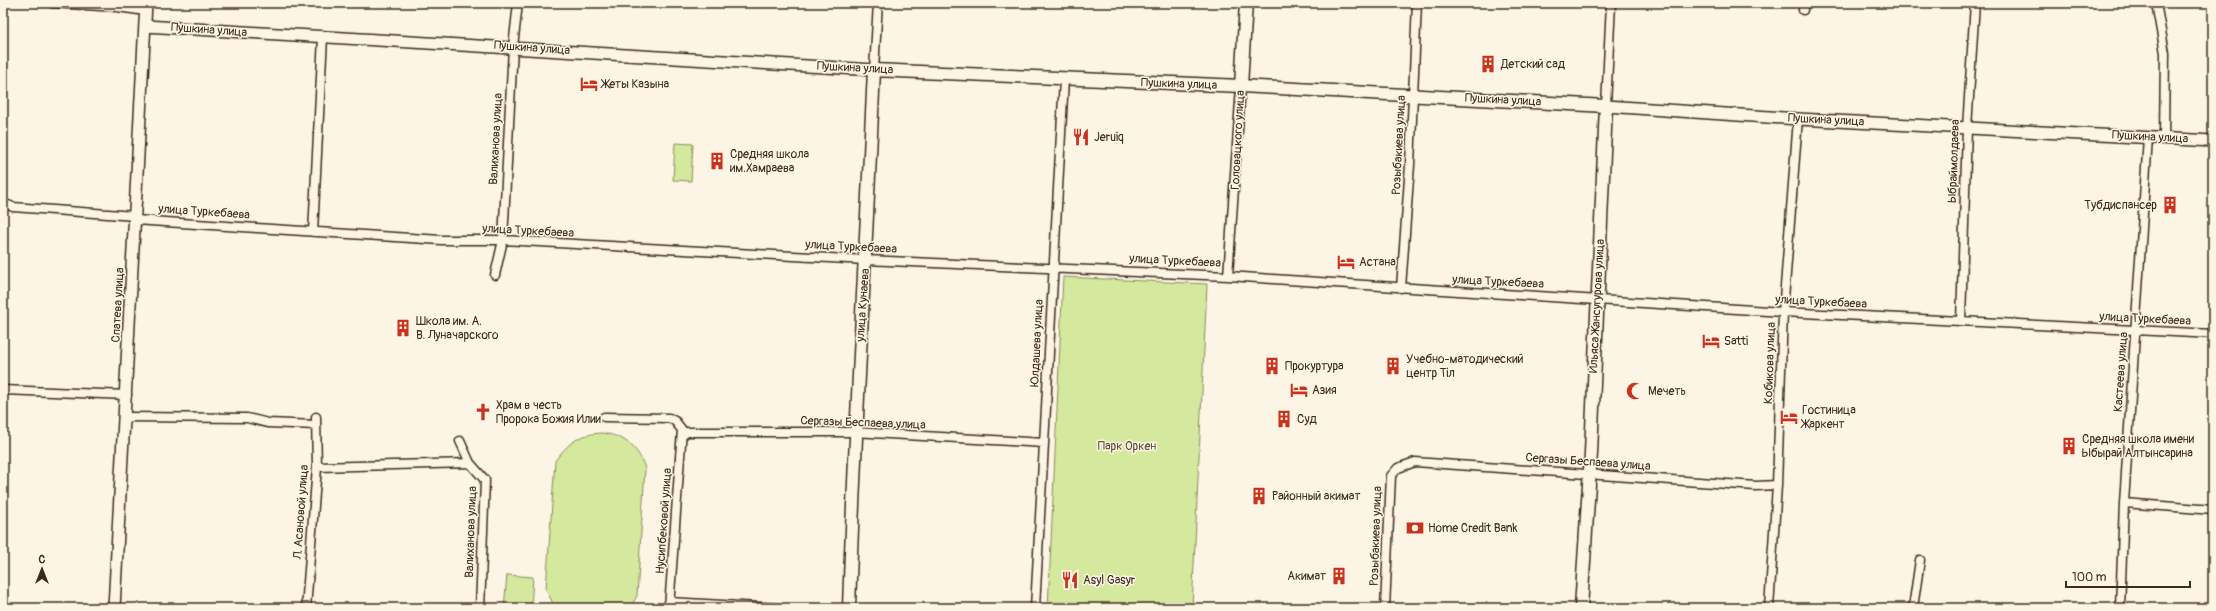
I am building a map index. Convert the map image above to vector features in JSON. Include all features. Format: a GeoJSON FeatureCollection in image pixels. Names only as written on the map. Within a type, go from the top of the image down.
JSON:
{"type":"FeatureCollection","features":[{"type":"Feature","properties":{"kind":"main road","name":"Головацкого улица"},"geometry":{"type":"LineString","coordinates":[[1241,86],[1246,3]]}},
{"type":"Feature","properties":{"kind":"main road","name":"Пушкина улица"},"geometry":{"type":"LineString","coordinates":[[874,70],[1241,86],[1606,106]]}},
{"type":"Feature","properties":{"kind":"main road","name":"улица Кунаева"},"geometry":{"type":"LineString","coordinates":[[849,608],[854,432],[866,260],[874,70]]}},
{"type":"Feature","properties":{"kind":"main road","name":"Ильяса Жансугурова улица"},"geometry":{"type":"LineString","coordinates":[[1581,608],[1589,473],[1606,106]]}},
{"type":"Feature","properties":{"kind":"street"},"geometry":{"type":"LineString","coordinates":[[52,3],[117,7],[146,7]]}},
{"type":"Feature","properties":{"kind":"street","name":"Валиханова улица"},"geometry":{"type":"LineString","coordinates":[[495,275],[503,240],[513,47],[518,3]]}},
{"type":"Feature","properties":{"kind":"street","name":"улица Кунаева"},"geometry":{"type":"LineString","coordinates":[[874,70],[878,3]]}},
{"type":"Feature","properties":{"kind":"street","name":"Розыбакиева улица"},"geometry":{"type":"LineString","coordinates":[[1401,288],[1413,96],[1417,3]]}},
{"type":"Feature","properties":{"kind":"street","name":"Ильяса Жансугурова улица"},"geometry":{"type":"LineString","coordinates":[[1606,106],[1611,3]]}},
{"type":"Feature","properties":{"kind":"street","name":"Ыбраймолдаева"},"geometry":{"type":"LineString","coordinates":[[1961,321],[1967,128],[1975,3]]}},
{"type":"Feature","properties":{"kind":"street"},"geometry":{"type":"LineString","coordinates":[[2156,3],[2165,53],[2164,138]]}},
{"type":"Feature","properties":{"kind":"street","name":"Спатева улица"},"geometry":{"type":"LineString","coordinates":[[114,608],[146,7]]}},
{"type":"Feature","properties":{"kind":"street","name":"Пушкина улица"},"geometry":{"type":"LineString","coordinates":[[145,26],[513,47],[874,70]]}},
{"type":"Feature","properties":{"kind":"street"},"geometry":{"type":"LineString","coordinates":[[313,232],[323,37]]}},
{"type":"Feature","properties":{"kind":"street","name":"Юлдашева улица"},"geometry":{"type":"LineString","coordinates":[[1035,608],[1064,79]]}},
{"type":"Feature","properties":{"kind":"street","name":"Головацкого улица"},"geometry":{"type":"LineString","coordinates":[[1228,276],[1241,86]]}},
{"type":"Feature","properties":{"kind":"street","name":"Пушкина улица"},"geometry":{"type":"LineString","coordinates":[[1606,106],[1798,119],[2213,141]]}},
{"type":"Feature","properties":{"kind":"street","name":"Кобикова улица"},"geometry":{"type":"LineString","coordinates":[[1769,608],[1777,485],[1784,312],[1798,119]]}},
{"type":"Feature","properties":{"kind":"street","name":"Кастеева улица"},"geometry":{"type":"LineString","coordinates":[[2120,608],[2124,502],[2148,137]]}},
{"type":"Feature","properties":{"kind":"street"},"geometry":{"type":"LineString","coordinates":[[3,203],[13,207]]}},
{"type":"Feature","properties":{"kind":"street","name":"улица Туркебаева"},"geometry":{"type":"LineString","coordinates":[[3,206],[313,232],[441,240],[503,240],[866,260],[1228,276],[1784,312],[2213,334]]}},
{"type":"Feature","properties":{"kind":"street"},"geometry":{"type":"LineString","coordinates":[[3,390],[126,395]]}},
{"type":"Feature","properties":{"kind":"street","name":"Л. Асановой улица"},"geometry":{"type":"LineString","coordinates":[[125,417],[247,418],[268,423],[316,421],[317,467],[306,608]]}},
{"type":"Feature","properties":{"kind":"street"},"geometry":{"type":"LineString","coordinates":[[604,417],[669,418],[675,421],[684,433]]}},
{"type":"Feature","properties":{"kind":"street","name":"Сергазы Беспаева улица"},"geometry":{"type":"LineString","coordinates":[[684,433],[854,432],[1044,444]]}},
{"type":"Feature","properties":{"kind":"street","name":"Нусипбековой улица"},"geometry":{"type":"LineString","coordinates":[[669,605],[684,433]]}},
{"type":"Feature","properties":{"kind":"street","name":"Валиханова улица"},"geometry":{"type":"LineString","coordinates":[[460,441],[470,463],[485,480],[480,608]]}},
{"type":"Feature","properties":{"kind":"street","name":"Сергазы Беспаева улица"},"geometry":{"type":"LineString","coordinates":[[1398,468],[1415,462],[1589,473],[1756,486],[1777,485]]}},
{"type":"Feature","properties":{"kind":"street"},"geometry":{"type":"LineString","coordinates":[[317,467],[470,463]]}},
{"type":"Feature","properties":{"kind":"street","name":"Розыбакиева улица"},"geometry":{"type":"LineString","coordinates":[[1385,608],[1391,476],[1398,468]]}},
{"type":"Feature","properties":{"kind":"street"},"geometry":{"type":"LineString","coordinates":[[2124,502],[2213,510]]}},
{"type":"Feature","properties":{"kind":"street"},"geometry":{"type":"LineString","coordinates":[[1913,608],[1920,560]]}},
{"type":"Feature","properties":{"kind":"street"},"geometry":{"type":"LineString","coordinates":[[669,605],[779,608]]}},
{"type":"Feature","properties":{"kind":"green space"},"geometry":{"type":"Polygon","coordinates":[[[675,143],[693,144],[691,181],[673,180],[675,143]]]}},
{"type":"Feature","properties":{"kind":"green space","name":"Парк Оркен"},"geometry":{"type":"Polygon","coordinates":[[[1063,277],[1207,284],[1192,608],[1048,608],[1063,277]]]}},
{"type":"Feature","properties":{"kind":"green space"},"geometry":{"type":"Polygon","coordinates":[[[601,433],[623,439],[634,448],[639,454],[645,469],[637,596],[630,608],[555,608],[546,589],[555,461],[574,441],[586,435],[601,433]]]}},
{"type":"Feature","properties":{"kind":"green space"},"geometry":{"type":"Polygon","coordinates":[[[507,575],[533,577],[531,608],[504,608],[507,575]]]}},
{"type":"Feature","properties":{"kind":"place","name":"Детский сад"},"geometry":{"type":"Point","coordinates":[1488,64]}},
{"type":"Feature","properties":{"kind":"place","name":"Жеты Казына"},"geometry":{"type":"Point","coordinates":[589,84]}},
{"type":"Feature","properties":{"kind":"place","name":"Jeruiq"},"geometry":{"type":"Point","coordinates":[1081,137]}},
{"type":"Feature","properties":{"kind":"place","name":"Средняя школа им.Хамраева"},"geometry":{"type":"Point","coordinates":[717,161]}},
{"type":"Feature","properties":{"kind":"place","name":"Тубдиспансер"},"geometry":{"type":"Point","coordinates":[2170,205]}},
{"type":"Feature","properties":{"kind":"place","name":"Астана"},"geometry":{"type":"Point","coordinates":[1346,262]}},
{"type":"Feature","properties":{"kind":"place","name":"Школа им. А. В. Луначарского"},"geometry":{"type":"Point","coordinates":[403,328]}},
{"type":"Feature","properties":{"kind":"place","name":"Satti"},"geometry":{"type":"Point","coordinates":[1711,341]}},
{"type":"Feature","properties":{"kind":"place","name":"Прокуртура"},"geometry":{"type":"Point","coordinates":[1272,366]}},
{"type":"Feature","properties":{"kind":"place","name":"Учебно-матодический центр Тіл"},"geometry":{"type":"Point","coordinates":[1393,366]}},
{"type":"Feature","properties":{"kind":"place","name":"Азия"},"geometry":{"type":"Point","coordinates":[1299,390]}},
{"type":"Feature","properties":{"kind":"place","name":"Мечеть"},"geometry":{"type":"Point","coordinates":[1635,391]}},
{"type":"Feature","properties":{"kind":"place","name":"Храм в честь Пророка Божия Илии"},"geometry":{"type":"Point","coordinates":[483,412]}},
{"type":"Feature","properties":{"kind":"place","name":"Гостиница Жаркент"},"geometry":{"type":"Point","coordinates":[1789,417]}},
{"type":"Feature","properties":{"kind":"place","name":"Суд"},"geometry":{"type":"Point","coordinates":[1284,419]}},
{"type":"Feature","properties":{"kind":"place","name":"Средняя школа имени Ыбырай Алтынсарина"},"geometry":{"type":"Point","coordinates":[2069,446]}},
{"type":"Feature","properties":{"kind":"place","name":"Районный акимат"},"geometry":{"type":"Point","coordinates":[1259,496]}},
{"type":"Feature","properties":{"kind":"place","name":"Home Credit Bank"},"geometry":{"type":"Point","coordinates":[1415,528]}},
{"type":"Feature","properties":{"kind":"place","name":"Акимат"},"geometry":{"type":"Point","coordinates":[1339,576]}},
{"type":"Feature","properties":{"kind":"place","name":"Asyl Gasyr"},"geometry":{"type":"Point","coordinates":[1070,580]}}]}
